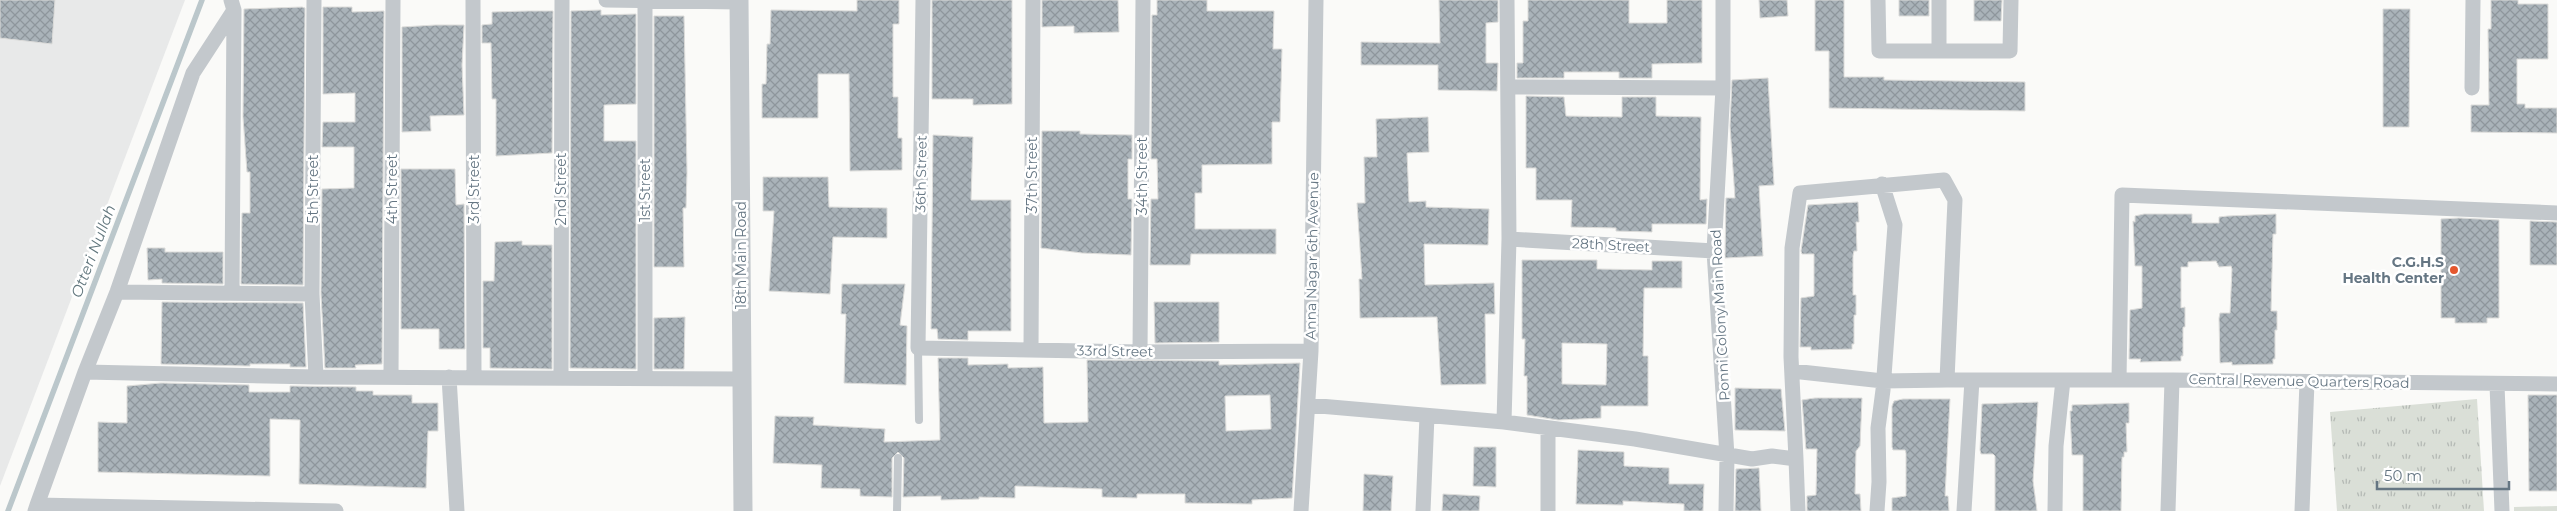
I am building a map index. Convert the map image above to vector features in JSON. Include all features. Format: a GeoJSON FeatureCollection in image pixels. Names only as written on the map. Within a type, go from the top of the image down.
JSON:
{"type":"FeatureCollection","features":[{"type":"Feature","properties":{"kind":"street","name":"5th Street"},"geometry":{"type":"LineString","coordinates":[[314,0],[312,294],[316,377]]}},
{"type":"Feature","properties":{"kind":"street","name":"4th Street"},"geometry":{"type":"LineString","coordinates":[[391,377],[393,0]]}},
{"type":"Feature","properties":{"kind":"street","name":"3rd Street"},"geometry":{"type":"LineString","coordinates":[[474,0],[474,377]]}},
{"type":"Feature","properties":{"kind":"street","name":"2nd Street"},"geometry":{"type":"LineString","coordinates":[[561,378],[562,0]]}},
{"type":"Feature","properties":{"kind":"street"},"geometry":{"type":"LineString","coordinates":[[606,0],[739,1]]}},
{"type":"Feature","properties":{"kind":"street","name":"36th Street"},"geometry":{"type":"LineString","coordinates":[[918,348],[923,0]]}},
{"type":"Feature","properties":{"kind":"street","name":"37th Street"},"geometry":{"type":"LineString","coordinates":[[1031,349],[1033,0]]}},
{"type":"Feature","properties":{"kind":"street","name":"34th Street"},"geometry":{"type":"LineString","coordinates":[[1140,352],[1143,0]]}},
{"type":"Feature","properties":{"kind":"street","name":"Anna Nagar 6th Avenue"},"geometry":{"type":"LineString","coordinates":[[1302,511],[1311,351],[1316,0]]}},
{"type":"Feature","properties":{"kind":"street"},"geometry":{"type":"LineString","coordinates":[[1504,422],[1509,239],[1507,0]]}},
{"type":"Feature","properties":{"kind":"street","name":"Ponni Colony Main Road"},"geometry":{"type":"LineString","coordinates":[[1723,0],[1722,88],[1714,251],[1727,456],[1726,511]]}},
{"type":"Feature","properties":{"kind":"street"},"geometry":{"type":"LineString","coordinates":[[1878,0],[1879,51],[2010,50],[2011,0]]}},
{"type":"Feature","properties":{"kind":"street"},"geometry":{"type":"LineString","coordinates":[[1939,0],[1939,51]]}},
{"type":"Feature","properties":{"kind":"street"},"geometry":{"type":"LineString","coordinates":[[2472,88],[2473,0]]}},
{"type":"Feature","properties":{"kind":"street","name":"1st Street"},"geometry":{"type":"LineString","coordinates":[[645,1],[645,379]]}},
{"type":"Feature","properties":{"kind":"street","name":"18th Main Road"},"geometry":{"type":"LineString","coordinates":[[739,1],[744,511]]}},
{"type":"Feature","properties":{"kind":"street"},"geometry":{"type":"LineString","coordinates":[[232,293],[233,5]]}},
{"type":"Feature","properties":{"kind":"street"},"geometry":{"type":"LineString","coordinates":[[233,5],[193,73],[117,292],[85,372],[36,508],[336,511]]}},
{"type":"Feature","properties":{"kind":"street"},"geometry":{"type":"LineString","coordinates":[[1508,87],[1722,88]]}},
{"type":"Feature","properties":{"kind":"street"},"geometry":{"type":"LineString","coordinates":[[1798,511],[1792,371],[1792,248],[1800,193],[1882,184],[1944,180],[1955,200],[1946,380]]}},
{"type":"Feature","properties":{"kind":"street"},"geometry":{"type":"LineString","coordinates":[[1877,511],[1879,482],[1878,428],[1895,225],[1882,184]]}},
{"type":"Feature","properties":{"kind":"street"},"geometry":{"type":"LineString","coordinates":[[2119,380],[2122,195],[2557,213]]}},
{"type":"Feature","properties":{"kind":"street","name":"28th Street"},"geometry":{"type":"LineString","coordinates":[[1509,239],[1714,251]]}},
{"type":"Feature","properties":{"kind":"street"},"geometry":{"type":"LineString","coordinates":[[117,292],[312,294]]}},
{"type":"Feature","properties":{"kind":"street","name":"33rd Street"},"geometry":{"type":"LineString","coordinates":[[918,348],[1140,352],[1311,351]]}},
{"type":"Feature","properties":{"kind":"street"},"geometry":{"type":"LineString","coordinates":[[1792,371],[1883,381],[2172,380]]}},
{"type":"Feature","properties":{"kind":"street"},"geometry":{"type":"LineString","coordinates":[[85,372],[316,377],[742,379]]}},
{"type":"Feature","properties":{"kind":"street"},"geometry":{"type":"LineString","coordinates":[[449,377],[457,511]]}},
{"type":"Feature","properties":{"kind":"street"},"geometry":{"type":"LineString","coordinates":[[1964,511],[1972,380]]}},
{"type":"Feature","properties":{"kind":"street"},"geometry":{"type":"LineString","coordinates":[[2055,511],[2056,446],[2064,380]]}},
{"type":"Feature","properties":{"kind":"street","name":"Central Revenue Quarters Road"},"geometry":{"type":"LineString","coordinates":[[2168,511],[2172,380],[2497,385],[2557,384]]}},
{"type":"Feature","properties":{"kind":"street"},"geometry":{"type":"LineString","coordinates":[[2302,511],[2307,382]]}},
{"type":"Feature","properties":{"kind":"street"},"geometry":{"type":"LineString","coordinates":[[2497,385],[2502,511]]}},
{"type":"Feature","properties":{"kind":"street"},"geometry":{"type":"LineString","coordinates":[[1308,405],[1504,422],[1635,439],[1752,459],[1772,456],[1796,459]]}},
{"type":"Feature","properties":{"kind":"street"},"geometry":{"type":"LineString","coordinates":[[1423,511],[1427,416]]}},
{"type":"Feature","properties":{"kind":"street"},"geometry":{"type":"LineString","coordinates":[[1548,428],[1548,511]]}},
{"type":"Feature","properties":{"kind":"lane"},"geometry":{"type":"LineString","coordinates":[[918,348],[919,420]]}},
{"type":"Feature","properties":{"kind":"lane"},"geometry":{"type":"LineString","coordinates":[[897,511],[898,458]]}},
{"type":"Feature","properties":{"kind":"shaded area"},"geometry":{"type":"Polygon","coordinates":[[[0,0],[185,0],[0,486],[0,0]]]}},
{"type":"Feature","properties":{"kind":"green space"},"geometry":{"type":"Polygon","coordinates":[[[2477,399],[2484,511],[2337,511],[2330,412],[2477,399]]]}},
{"type":"Feature","properties":{"kind":"green space"},"geometry":{"type":"Polygon","coordinates":[[[2557,506],[2557,511],[2514,511],[2514,507],[2557,506]]]}},
{"type":"Feature","properties":{"kind":"building"},"geometry":{"type":"Polygon","coordinates":[[[0,0],[55,0],[52,44],[0,38],[0,0]]]}},
{"type":"Feature","properties":{"kind":"building"},"geometry":{"type":"Polygon","coordinates":[[[857,0],[899,0],[899,24],[893,24],[893,97],[898,97],[898,138],[902,138],[902,170],[850,171],[849,74],[818,74],[818,118],[762,118],[762,84],[766,84],[767,44],[770,44],[771,10],[857,11],[857,0]]]}},
{"type":"Feature","properties":{"kind":"building"},"geometry":{"type":"Polygon","coordinates":[[[932,0],[1012,0],[1012,104],[973,105],[973,99],[932,99],[932,0]]]}},
{"type":"Feature","properties":{"kind":"building"},"geometry":{"type":"Polygon","coordinates":[[[1042,0],[1118,0],[1119,32],[1074,33],[1074,26],[1042,27],[1042,0]]]}},
{"type":"Feature","properties":{"kind":"building"},"geometry":{"type":"Polygon","coordinates":[[[1157,0],[1207,0],[1207,11],[1274,11],[1273,49],[1282,49],[1280,122],[1272,122],[1272,164],[1202,165],[1202,193],[1195,193],[1195,229],[1276,229],[1276,254],[1191,254],[1190,265],[1150,265],[1151,199],[1158,199],[1157,159],[1151,159],[1152,15],[1157,15],[1157,0]]]}},
{"type":"Feature","properties":{"kind":"building"},"geometry":{"type":"Polygon","coordinates":[[[1439,0],[1498,0],[1498,22],[1486,23],[1486,63],[1498,63],[1497,91],[1438,90],[1438,65],[1361,65],[1361,42],[1440,43],[1439,0]]]}},
{"type":"Feature","properties":{"kind":"building"},"geometry":{"type":"Polygon","coordinates":[[[1528,0],[1629,0],[1629,23],[1667,23],[1667,0],[1702,0],[1702,63],[1652,64],[1652,78],[1619,78],[1619,72],[1564,72],[1564,78],[1517,78],[1517,63],[1523,63],[1523,21],[1528,21],[1528,0]]]}},
{"type":"Feature","properties":{"kind":"building"},"geometry":{"type":"Polygon","coordinates":[[[1759,0],[1787,0],[1788,16],[1760,18],[1759,0]]]}},
{"type":"Feature","properties":{"kind":"building"},"geometry":{"type":"Polygon","coordinates":[[[1815,0],[1844,0],[1844,77],[1884,77],[1884,80],[2025,82],[2025,111],[1829,108],[1829,51],[1815,51],[1815,0]]]}},
{"type":"Feature","properties":{"kind":"building"},"geometry":{"type":"Polygon","coordinates":[[[1899,0],[1929,0],[1929,16],[1899,16],[1899,0]]]}},
{"type":"Feature","properties":{"kind":"building"},"geometry":{"type":"Polygon","coordinates":[[[1974,0],[2002,0],[2001,21],[1974,21],[1974,0]]]}},
{"type":"Feature","properties":{"kind":"building"},"geometry":{"type":"Polygon","coordinates":[[[2491,0],[2518,0],[2518,4],[2548,4],[2548,59],[2517,59],[2517,104],[2525,104],[2525,108],[2557,108],[2557,133],[2471,132],[2471,105],[2489,105],[2488,29],[2491,29],[2491,0]]]}},
{"type":"Feature","properties":{"kind":"building"},"geometry":{"type":"Polygon","coordinates":[[[323,7],[352,7],[352,12],[384,11],[382,364],[355,365],[356,368],[325,368],[321,294],[322,189],[354,188],[354,147],[322,147],[323,122],[355,122],[355,93],[323,94],[323,7]]]}},
{"type":"Feature","properties":{"kind":"building"},"geometry":{"type":"Polygon","coordinates":[[[305,8],[303,285],[241,284],[242,213],[250,213],[250,172],[247,172],[243,117],[244,9],[305,8]]]}},
{"type":"Feature","properties":{"kind":"building"},"geometry":{"type":"Polygon","coordinates":[[[2383,9],[2410,9],[2409,127],[2383,127],[2383,9]]]}},
{"type":"Feature","properties":{"kind":"building"},"geometry":{"type":"Polygon","coordinates":[[[601,10],[601,15],[636,14],[636,104],[604,105],[604,141],[636,141],[636,369],[570,368],[571,11],[601,10]]]}},
{"type":"Feature","properties":{"kind":"building"},"geometry":{"type":"Polygon","coordinates":[[[553,11],[552,153],[496,156],[496,99],[492,99],[491,43],[482,43],[482,25],[492,24],[492,12],[553,11]]]}},
{"type":"Feature","properties":{"kind":"building"},"geometry":{"type":"Polygon","coordinates":[[[654,16],[684,16],[687,172],[686,208],[683,208],[684,267],[654,267],[654,16]]]}},
{"type":"Feature","properties":{"kind":"building"},"geometry":{"type":"Polygon","coordinates":[[[464,25],[462,65],[464,115],[430,116],[431,131],[402,132],[402,27],[464,25]]]}},
{"type":"Feature","properties":{"kind":"building"},"geometry":{"type":"Polygon","coordinates":[[[1768,78],[1774,185],[1759,186],[1763,256],[1725,258],[1726,198],[1735,198],[1730,126],[1732,80],[1768,78]]]}},
{"type":"Feature","properties":{"kind":"building"},"geometry":{"type":"Polygon","coordinates":[[[1526,96],[1564,97],[1566,116],[1622,117],[1622,97],[1656,97],[1656,116],[1701,117],[1700,200],[1707,199],[1706,224],[1652,224],[1652,232],[1616,231],[1616,228],[1571,227],[1572,200],[1536,200],[1536,168],[1526,168],[1526,96]]]}},
{"type":"Feature","properties":{"kind":"building"},"geometry":{"type":"Polygon","coordinates":[[[1428,117],[1429,152],[1407,153],[1409,202],[1426,201],[1426,207],[1489,209],[1488,245],[1424,244],[1425,285],[1494,283],[1495,314],[1485,314],[1486,384],[1441,385],[1437,317],[1360,318],[1359,279],[1362,279],[1357,203],[1365,203],[1364,157],[1377,157],[1376,119],[1428,117]]]}},
{"type":"Feature","properties":{"kind":"building"},"geometry":{"type":"Polygon","coordinates":[[[1042,131],[1080,131],[1080,134],[1132,135],[1132,159],[1128,159],[1128,199],[1132,199],[1131,255],[1082,253],[1041,248],[1042,131]]]}},
{"type":"Feature","properties":{"kind":"building"},"geometry":{"type":"Polygon","coordinates":[[[933,135],[973,137],[971,200],[1011,200],[1011,331],[968,331],[968,340],[938,339],[937,329],[931,329],[933,135]]]}},
{"type":"Feature","properties":{"kind":"building"},"geometry":{"type":"Polygon","coordinates":[[[401,169],[455,169],[456,205],[464,204],[465,349],[439,349],[439,329],[401,329],[401,169]]]}},
{"type":"Feature","properties":{"kind":"building"},"geometry":{"type":"Polygon","coordinates":[[[763,177],[828,177],[829,207],[887,208],[887,238],[833,237],[830,294],[769,291],[774,211],[763,211],[763,177]]]}},
{"type":"Feature","properties":{"kind":"building"},"geometry":{"type":"Polygon","coordinates":[[[1858,202],[1859,222],[1856,222],[1857,251],[1854,251],[1853,256],[1853,295],[1856,295],[1856,315],[1854,315],[1854,344],[1852,344],[1852,349],[1811,350],[1811,347],[1800,347],[1801,298],[1814,296],[1814,254],[1802,254],[1801,251],[1808,205],[1858,202]]]}},
{"type":"Feature","properties":{"kind":"building"},"geometry":{"type":"Polygon","coordinates":[[[2144,214],[2192,214],[2192,223],[2219,223],[2219,217],[2276,214],[2276,234],[2273,234],[2271,311],[2277,311],[2277,330],[2275,330],[2275,359],[2273,359],[2273,364],[2232,365],[2232,362],[2220,363],[2219,318],[2220,313],[2230,313],[2232,269],[2231,266],[2219,267],[2216,261],[2188,262],[2188,267],[2181,267],[2181,308],[2185,307],[2185,327],[2183,327],[2183,356],[2181,356],[2181,361],[2140,362],[2141,359],[2129,359],[2130,310],[2142,308],[2142,266],[2135,266],[2133,221],[2135,222],[2135,216],[2144,214]]]}},
{"type":"Feature","properties":{"kind":"building","name":"C.G.H.S Health Center"},"geometry":{"type":"Polygon","coordinates":[[[2441,219],[2499,220],[2499,318],[2487,318],[2487,323],[2455,323],[2455,318],[2441,318],[2441,219]]]}},
{"type":"Feature","properties":{"kind":"building"},"geometry":{"type":"Polygon","coordinates":[[[2530,221],[2557,222],[2557,265],[2530,265],[2530,221]]]}},
{"type":"Feature","properties":{"kind":"building"},"geometry":{"type":"Polygon","coordinates":[[[522,241],[522,245],[552,245],[552,369],[490,368],[490,348],[483,348],[483,281],[494,281],[495,242],[522,241]]]}},
{"type":"Feature","properties":{"kind":"building"},"geometry":{"type":"Polygon","coordinates":[[[147,248],[165,248],[165,252],[223,252],[223,284],[162,283],[162,279],[148,280],[147,248]]]}},
{"type":"Feature","properties":{"kind":"building"},"geometry":{"type":"Polygon","coordinates":[[[1522,260],[1597,260],[1597,269],[1652,270],[1652,261],[1682,261],[1682,288],[1644,288],[1643,356],[1648,356],[1648,406],[1601,406],[1601,418],[1558,420],[1527,415],[1527,376],[1524,376],[1525,339],[1522,339],[1522,260]],[[1562,343],[1562,384],[1606,385],[1607,344],[1562,343]]]}},
{"type":"Feature","properties":{"kind":"building"},"geometry":{"type":"Polygon","coordinates":[[[842,284],[905,284],[900,325],[907,326],[906,385],[844,383],[846,314],[841,314],[842,284]]]}},
{"type":"Feature","properties":{"kind":"building"},"geometry":{"type":"Polygon","coordinates":[[[162,302],[303,303],[306,367],[290,367],[290,364],[250,364],[250,366],[161,364],[162,302]]]}},
{"type":"Feature","properties":{"kind":"building"},"geometry":{"type":"Polygon","coordinates":[[[1154,302],[1219,302],[1219,342],[1155,343],[1154,302]]]}},
{"type":"Feature","properties":{"kind":"building"},"geometry":{"type":"Polygon","coordinates":[[[685,317],[684,369],[654,369],[654,318],[685,317]]]}},
{"type":"Feature","properties":{"kind":"building"},"geometry":{"type":"Polygon","coordinates":[[[938,358],[968,358],[968,365],[1008,364],[1008,368],[1043,367],[1044,423],[1088,422],[1087,360],[1219,361],[1219,365],[1300,363],[1292,498],[1252,500],[1252,504],[1185,503],[1185,494],[1137,494],[1137,498],[1102,497],[1102,489],[1015,486],[1015,498],[979,497],[979,499],[941,500],[941,496],[903,497],[904,458],[898,452],[892,458],[892,497],[860,496],[860,489],[821,488],[822,465],[773,463],[775,416],[814,417],[813,425],[885,429],[884,442],[940,440],[938,358]],[[1270,395],[1225,396],[1226,431],[1271,429],[1270,395]]]}},
{"type":"Feature","properties":{"kind":"building"},"geometry":{"type":"Polygon","coordinates":[[[161,383],[249,385],[249,392],[290,392],[290,386],[356,387],[356,391],[373,391],[373,395],[412,395],[412,403],[438,403],[438,431],[428,431],[426,488],[299,484],[300,420],[270,419],[270,476],[98,472],[98,422],[127,423],[127,386],[161,383]]]}},
{"type":"Feature","properties":{"kind":"building"},"geometry":{"type":"Polygon","coordinates":[[[1735,388],[1781,389],[1785,431],[1735,430],[1735,388]]]}},
{"type":"Feature","properties":{"kind":"building"},"geometry":{"type":"Polygon","coordinates":[[[2528,395],[2557,395],[2557,491],[2529,491],[2528,395]]]}},
{"type":"Feature","properties":{"kind":"building"},"geometry":{"type":"Polygon","coordinates":[[[1815,398],[1862,398],[1860,446],[1856,451],[1855,494],[1860,494],[1861,511],[1807,511],[1807,496],[1816,495],[1817,449],[1806,449],[1802,400],[1815,398]]]}},
{"type":"Feature","properties":{"kind":"building"},"geometry":{"type":"Polygon","coordinates":[[[1903,399],[1950,399],[1945,496],[1948,496],[1949,511],[1892,511],[1892,498],[1906,496],[1906,453],[1905,450],[1893,450],[1892,447],[1892,406],[1894,401],[1903,399]]]}},
{"type":"Feature","properties":{"kind":"building"},"geometry":{"type":"Polygon","coordinates":[[[2038,402],[2033,481],[2037,511],[1995,511],[1995,456],[1993,454],[1981,454],[1980,450],[1982,404],[2038,402]]]}},
{"type":"Feature","properties":{"kind":"building"},"geometry":{"type":"Polygon","coordinates":[[[2129,403],[2129,423],[2126,423],[2127,452],[2124,452],[2124,457],[2122,457],[2121,511],[2083,511],[2083,455],[2072,455],[2070,411],[2072,411],[2072,405],[2129,403]]]}},
{"type":"Feature","properties":{"kind":"building"},"geometry":{"type":"Polygon","coordinates":[[[1474,447],[1496,447],[1496,487],[1473,486],[1474,447]]]}},
{"type":"Feature","properties":{"kind":"building"},"geometry":{"type":"Polygon","coordinates":[[[1578,450],[1624,452],[1624,466],[1669,468],[1669,484],[1704,484],[1703,511],[1684,511],[1684,504],[1623,501],[1623,505],[1576,504],[1578,450]]]}},
{"type":"Feature","properties":{"kind":"building"},"geometry":{"type":"Polygon","coordinates":[[[1759,468],[1761,511],[1735,511],[1736,469],[1759,468]]]}},
{"type":"Feature","properties":{"kind":"building"},"geometry":{"type":"Polygon","coordinates":[[[1364,474],[1393,476],[1391,511],[1363,511],[1364,474]]]}},
{"type":"Feature","properties":{"kind":"building"},"geometry":{"type":"Polygon","coordinates":[[[1443,494],[1480,496],[1479,511],[1442,511],[1443,494]]]}},
{"type":"Feature","properties":{"kind":"waterway","name":"Otteri Nullah"},"geometry":{"type":"LineString","coordinates":[[8,511],[202,0]]}},
{"type":"Feature","properties":{"kind":"place","name":"C.G.H.S Health Center"},"geometry":{"type":"Point","coordinates":[2454,270]}}]}
